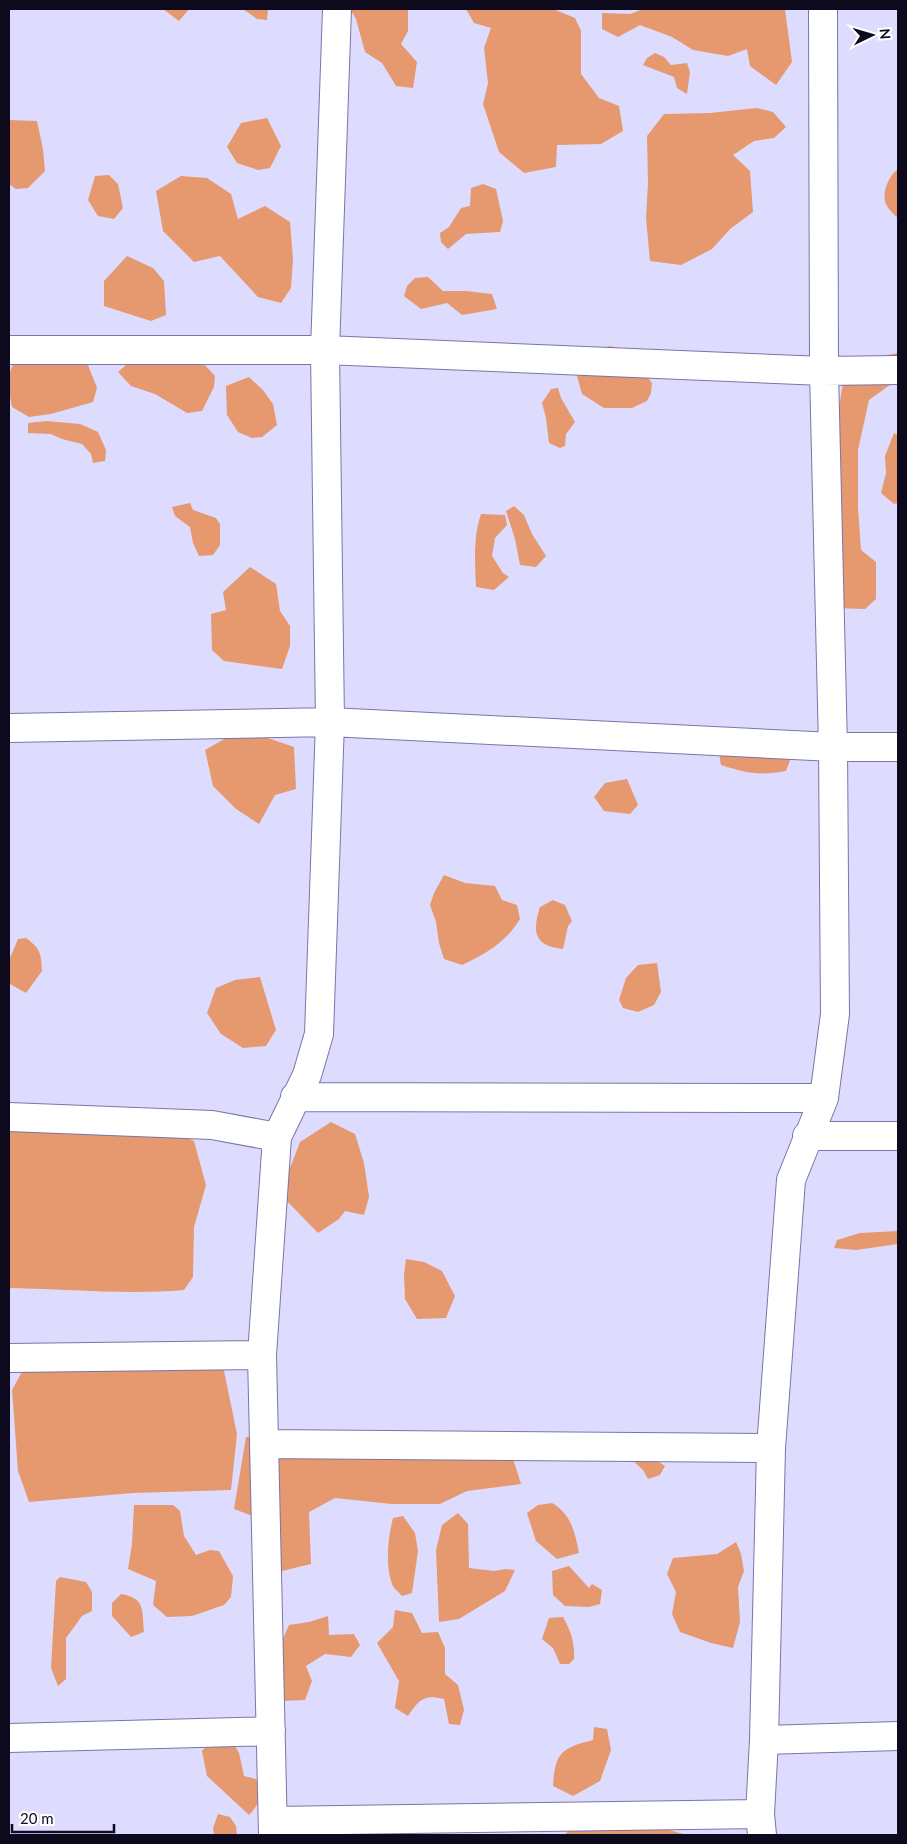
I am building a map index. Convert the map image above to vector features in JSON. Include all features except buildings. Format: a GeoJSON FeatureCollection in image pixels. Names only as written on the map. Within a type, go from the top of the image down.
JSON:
{"type":"FeatureCollection","features":[{"type":"Feature","properties":{"kind":"street"},"geometry":{"type":"LineString","coordinates":[[337,9],[324,350],[330,722],[319,1034],[307,1075],[277,1137],[262,1355],[273,1828],[761,1825],[771,1448],[791,1180],[807,1136],[824,1098],[835,1014],[833,747],[824,371],[823,9]]}},
{"type":"Feature","properties":{"kind":"street"},"geometry":{"type":"LineString","coordinates":[[9,350],[324,350],[824,371],[898,370]]}},
{"type":"Feature","properties":{"kind":"street"},"geometry":{"type":"LineString","coordinates":[[9,728],[330,722],[833,747],[898,747]]}},
{"type":"Feature","properties":{"kind":"street"},"geometry":{"type":"LineString","coordinates":[[295,1097],[824,1098]]}},
{"type":"Feature","properties":{"kind":"street"},"geometry":{"type":"LineString","coordinates":[[9,1117],[212,1125],[277,1137]]}},
{"type":"Feature","properties":{"kind":"street"},"geometry":{"type":"LineString","coordinates":[[807,1136],[898,1136]]}},
{"type":"Feature","properties":{"kind":"street"},"geometry":{"type":"LineString","coordinates":[[9,1358],[262,1355]]}},
{"type":"Feature","properties":{"kind":"street"},"geometry":{"type":"LineString","coordinates":[[264,1444],[771,1448]]}},
{"type":"Feature","properties":{"kind":"street"},"geometry":{"type":"LineString","coordinates":[[9,1738],[271,1731]]}},
{"type":"Feature","properties":{"kind":"street"},"geometry":{"type":"LineString","coordinates":[[764,1740],[898,1736]]}},
{"type":"Feature","properties":{"kind":"shaded area"},"geometry":{"type":"Polygon","coordinates":[[[163,9],[189,9],[179,21],[163,9]]]}},
{"type":"Feature","properties":{"kind":"shaded area"},"geometry":{"type":"Polygon","coordinates":[[[243,9],[268,9],[267,20],[257,19],[243,9]]]}},
{"type":"Feature","properties":{"kind":"shaded area"},"geometry":{"type":"Polygon","coordinates":[[[350,9],[408,9],[408,31],[401,44],[417,62],[413,88],[396,86],[382,63],[365,52],[356,19],[350,9]]]}},
{"type":"Feature","properties":{"kind":"shaded area"},"geometry":{"type":"Polygon","coordinates":[[[466,9],[553,9],[575,18],[581,31],[581,74],[599,98],[619,106],[623,131],[601,144],[557,145],[556,167],[524,173],[499,152],[483,104],[488,83],[484,48],[491,28],[474,23],[466,9]]]}},
{"type":"Feature","properties":{"kind":"shaded area"},"geometry":{"type":"Polygon","coordinates":[[[643,9],[785,9],[792,62],[776,85],[750,66],[747,49],[728,56],[693,50],[672,37],[640,25],[618,37],[602,29],[602,13],[630,14],[643,9]]]}},
{"type":"Feature","properties":{"kind":"shaded area"},"geometry":{"type":"Polygon","coordinates":[[[655,53],[664,57],[671,65],[687,63],[690,72],[687,94],[677,88],[674,77],[643,65],[647,58],[655,53]]]}},
{"type":"Feature","properties":{"kind":"shaded area"},"geometry":{"type":"Polygon","coordinates":[[[757,108],[773,112],[786,127],[774,138],[754,141],[733,155],[750,171],[753,212],[730,229],[712,249],[681,265],[650,261],[646,218],[648,183],[647,136],[664,114],[710,113],[757,108]]]}},
{"type":"Feature","properties":{"kind":"shaded area"},"geometry":{"type":"Polygon","coordinates":[[[267,118],[281,146],[270,168],[258,170],[237,163],[227,147],[241,123],[267,118]]]}},
{"type":"Feature","properties":{"kind":"shaded area"},"geometry":{"type":"Polygon","coordinates":[[[9,120],[37,121],[43,149],[45,171],[28,188],[16,189],[9,184],[9,120]]]}},
{"type":"Feature","properties":{"kind":"shaded area"},"geometry":{"type":"Polygon","coordinates":[[[898,169],[898,218],[888,208],[884,196],[889,180],[898,169]]]}},
{"type":"Feature","properties":{"kind":"shaded area"},"geometry":{"type":"Polygon","coordinates":[[[109,175],[118,184],[123,208],[114,219],[98,216],[88,200],[95,176],[109,175]]]}},
{"type":"Feature","properties":{"kind":"shaded area"},"geometry":{"type":"Polygon","coordinates":[[[181,176],[207,178],[231,194],[238,219],[265,206],[290,222],[293,259],[291,288],[281,303],[258,297],[220,256],[194,262],[163,231],[156,191],[181,176]]]}},
{"type":"Feature","properties":{"kind":"shaded area"},"geometry":{"type":"Polygon","coordinates":[[[483,184],[496,189],[503,221],[500,232],[466,234],[448,249],[441,242],[440,233],[449,227],[461,208],[470,206],[471,188],[483,184]]]}},
{"type":"Feature","properties":{"kind":"shaded area"},"geometry":{"type":"Polygon","coordinates":[[[127,256],[153,268],[164,281],[166,315],[151,321],[104,306],[104,281],[127,256]]]}},
{"type":"Feature","properties":{"kind":"shaded area"},"geometry":{"type":"Polygon","coordinates":[[[428,277],[443,291],[492,294],[497,309],[462,315],[447,303],[421,309],[404,296],[407,286],[415,278],[428,277]]]}},
{"type":"Feature","properties":{"kind":"shaded area"},"geometry":{"type":"Polygon","coordinates":[[[611,346],[631,355],[652,383],[651,393],[647,401],[632,408],[604,408],[582,394],[574,365],[585,350],[611,346]]]}},
{"type":"Feature","properties":{"kind":"shaded area"},"geometry":{"type":"Polygon","coordinates":[[[898,353],[898,379],[869,400],[858,450],[858,507],[861,550],[876,562],[876,599],[865,609],[836,608],[836,425],[845,371],[866,359],[898,353]]]}},
{"type":"Feature","properties":{"kind":"shaded area"},"geometry":{"type":"Polygon","coordinates":[[[16,358],[71,360],[88,365],[97,388],[93,402],[51,414],[29,417],[12,407],[9,382],[16,358]]]}},
{"type":"Feature","properties":{"kind":"shaded area"},"geometry":{"type":"Polygon","coordinates":[[[134,358],[203,363],[215,376],[214,387],[202,411],[187,413],[155,394],[131,386],[118,372],[134,358]]]}},
{"type":"Feature","properties":{"kind":"shaded area"},"geometry":{"type":"Polygon","coordinates":[[[249,377],[263,390],[273,404],[277,425],[262,437],[252,438],[238,432],[227,415],[226,386],[249,377]]]}},
{"type":"Feature","properties":{"kind":"shaded area"},"geometry":{"type":"Polygon","coordinates":[[[558,388],[561,398],[575,422],[566,434],[565,446],[560,448],[549,443],[542,403],[551,389],[558,388]]]}},
{"type":"Feature","properties":{"kind":"shaded area"},"geometry":{"type":"Polygon","coordinates":[[[46,421],[80,424],[98,432],[106,450],[105,461],[93,463],[91,454],[82,444],[51,434],[28,433],[28,423],[46,421]]]}},
{"type":"Feature","properties":{"kind":"shaded area"},"geometry":{"type":"Polygon","coordinates":[[[894,433],[898,435],[898,503],[894,504],[881,493],[886,473],[885,456],[894,433]]]}},
{"type":"Feature","properties":{"kind":"shaded area"},"geometry":{"type":"Polygon","coordinates":[[[190,503],[193,510],[216,518],[220,524],[220,545],[213,555],[199,556],[193,543],[190,527],[175,516],[172,507],[190,503]]]}},
{"type":"Feature","properties":{"kind":"shaded area"},"geometry":{"type":"Polygon","coordinates":[[[514,506],[524,515],[532,534],[546,556],[536,567],[520,565],[515,539],[506,511],[514,506]]]}},
{"type":"Feature","properties":{"kind":"shaded area"},"geometry":{"type":"Polygon","coordinates":[[[481,514],[505,515],[507,525],[495,538],[492,556],[503,573],[509,577],[494,590],[476,587],[476,541],[481,514]]]}},
{"type":"Feature","properties":{"kind":"shaded area"},"geometry":{"type":"Polygon","coordinates":[[[250,567],[276,584],[280,611],[290,626],[290,646],[282,669],[224,661],[212,650],[211,614],[226,610],[223,592],[250,567]]]}},
{"type":"Feature","properties":{"kind":"shaded area"},"geometry":{"type":"Polygon","coordinates":[[[259,735],[294,747],[296,789],[275,795],[259,824],[236,809],[213,786],[205,750],[228,737],[259,735]]]}},
{"type":"Feature","properties":{"kind":"shaded area"},"geometry":{"type":"Polygon","coordinates":[[[718,748],[792,755],[786,771],[753,773],[721,765],[718,748]]]}},
{"type":"Feature","properties":{"kind":"shaded area"},"geometry":{"type":"Polygon","coordinates":[[[627,779],[638,805],[630,814],[604,811],[594,797],[605,783],[627,779]]]}},
{"type":"Feature","properties":{"kind":"shaded area"},"geometry":{"type":"Polygon","coordinates":[[[444,875],[465,883],[495,886],[502,900],[517,905],[520,919],[502,941],[462,965],[444,959],[439,943],[436,922],[430,905],[444,875]]]}},
{"type":"Feature","properties":{"kind":"shaded area"},"geometry":{"type":"Polygon","coordinates":[[[553,900],[565,905],[572,921],[568,926],[563,949],[546,945],[541,941],[536,930],[540,907],[553,900]]]}},
{"type":"Feature","properties":{"kind":"shaded area"},"geometry":{"type":"Polygon","coordinates":[[[26,938],[35,945],[39,952],[42,971],[26,993],[10,984],[10,958],[18,939],[26,938]]]}},
{"type":"Feature","properties":{"kind":"shaded area"},"geometry":{"type":"Polygon","coordinates":[[[657,963],[661,992],[654,1005],[638,1012],[623,1008],[619,1000],[626,978],[638,965],[657,963]]]}},
{"type":"Feature","properties":{"kind":"shaded area"},"geometry":{"type":"Polygon","coordinates":[[[260,977],[276,1030],[266,1046],[243,1048],[221,1034],[207,1013],[216,988],[235,980],[260,977]]]}},
{"type":"Feature","properties":{"kind":"shaded area"},"geometry":{"type":"Polygon","coordinates":[[[144,1118],[194,1141],[206,1185],[194,1227],[193,1277],[184,1290],[119,1292],[9,1289],[9,1122],[144,1118]]]}},
{"type":"Feature","properties":{"kind":"shaded area"},"geometry":{"type":"Polygon","coordinates":[[[331,1122],[355,1134],[364,1163],[369,1197],[364,1215],[345,1211],[339,1219],[318,1233],[282,1196],[281,1182],[290,1168],[300,1142],[331,1122]]]}},
{"type":"Feature","properties":{"kind":"shaded area"},"geometry":{"type":"Polygon","coordinates":[[[898,1231],[898,1244],[856,1250],[834,1248],[837,1240],[860,1233],[898,1231]]]}},
{"type":"Feature","properties":{"kind":"shaded area"},"geometry":{"type":"Polygon","coordinates":[[[406,1259],[424,1262],[442,1271],[455,1296],[446,1318],[417,1319],[405,1299],[404,1274],[406,1259]]]}},
{"type":"Feature","properties":{"kind":"shaded area"},"geometry":{"type":"Polygon","coordinates":[[[223,1366],[237,1434],[231,1490],[133,1493],[29,1502],[18,1471],[12,1390],[24,1368],[223,1366]]]}},
{"type":"Feature","properties":{"kind":"shaded area"},"geometry":{"type":"Polygon","coordinates":[[[287,1434],[509,1446],[521,1484],[467,1491],[440,1504],[392,1504],[335,1498],[309,1512],[311,1564],[282,1571],[266,1521],[234,1509],[246,1437],[287,1434]]]}},
{"type":"Feature","properties":{"kind":"shaded area"},"geometry":{"type":"Polygon","coordinates":[[[653,1458],[665,1466],[660,1475],[648,1479],[643,1470],[631,1459],[653,1458]]]}},
{"type":"Feature","properties":{"kind":"shaded area"},"geometry":{"type":"Polygon","coordinates":[[[552,1503],[564,1512],[568,1518],[574,1531],[579,1553],[557,1559],[536,1541],[527,1513],[538,1505],[552,1503]]]}},
{"type":"Feature","properties":{"kind":"shaded area"},"geometry":{"type":"Polygon","coordinates":[[[134,1505],[173,1505],[180,1511],[184,1536],[196,1555],[210,1550],[219,1551],[233,1576],[231,1597],[224,1605],[192,1616],[167,1617],[153,1605],[156,1581],[128,1569],[132,1544],[134,1505]]]}},
{"type":"Feature","properties":{"kind":"shaded area"},"geometry":{"type":"Polygon","coordinates":[[[458,1513],[468,1524],[469,1568],[494,1571],[515,1570],[505,1591],[459,1619],[439,1622],[436,1550],[442,1525],[458,1513]]]}},
{"type":"Feature","properties":{"kind":"shaded area"},"geometry":{"type":"Polygon","coordinates":[[[403,1516],[415,1533],[418,1551],[412,1593],[402,1596],[392,1584],[388,1568],[388,1551],[393,1518],[403,1516]]]}},
{"type":"Feature","properties":{"kind":"shaded area"},"geometry":{"type":"Polygon","coordinates":[[[736,1542],[741,1554],[744,1571],[738,1587],[740,1622],[733,1648],[711,1643],[680,1632],[672,1614],[676,1592],[667,1574],[673,1558],[717,1554],[736,1542]]]}},
{"type":"Feature","properties":{"kind":"shaded area"},"geometry":{"type":"Polygon","coordinates":[[[569,1566],[589,1588],[592,1584],[602,1590],[600,1604],[589,1607],[565,1606],[553,1595],[552,1571],[569,1566]]]}},
{"type":"Feature","properties":{"kind":"shaded area"},"geometry":{"type":"Polygon","coordinates":[[[60,1577],[86,1582],[92,1592],[92,1611],[82,1616],[66,1638],[66,1679],[58,1686],[51,1668],[56,1581],[60,1577]]]}},
{"type":"Feature","properties":{"kind":"shaded area"},"geometry":{"type":"Polygon","coordinates":[[[121,1594],[139,1602],[144,1632],[131,1637],[112,1616],[112,1603],[121,1594]]]}},
{"type":"Feature","properties":{"kind":"shaded area"},"geometry":{"type":"Polygon","coordinates":[[[395,1610],[412,1613],[422,1633],[438,1632],[445,1648],[445,1674],[458,1685],[464,1710],[460,1725],[449,1724],[444,1699],[432,1697],[423,1699],[408,1716],[395,1708],[399,1681],[377,1643],[393,1627],[395,1610]]]}},
{"type":"Feature","properties":{"kind":"shaded area"},"geometry":{"type":"Polygon","coordinates":[[[328,1616],[329,1635],[354,1634],[360,1645],[351,1657],[325,1654],[306,1666],[312,1681],[305,1700],[280,1701],[281,1643],[289,1625],[309,1622],[328,1616]]]}},
{"type":"Feature","properties":{"kind":"shaded area"},"geometry":{"type":"Polygon","coordinates":[[[563,1617],[570,1632],[574,1648],[574,1659],[569,1664],[560,1664],[553,1648],[542,1639],[549,1618],[563,1617]]]}},
{"type":"Feature","properties":{"kind":"shaded area"},"geometry":{"type":"Polygon","coordinates":[[[594,1727],[607,1729],[611,1750],[600,1781],[573,1796],[553,1786],[558,1759],[567,1749],[593,1740],[594,1727]]]}},
{"type":"Feature","properties":{"kind":"shaded area"},"geometry":{"type":"Polygon","coordinates":[[[230,1737],[239,1753],[244,1776],[256,1779],[258,1784],[258,1802],[249,1815],[207,1776],[202,1751],[214,1738],[230,1737]]]}},
{"type":"Feature","properties":{"kind":"shaded area"},"geometry":{"type":"Polygon","coordinates":[[[218,1814],[230,1817],[236,1826],[237,1835],[214,1835],[213,1828],[218,1814]]]}},
{"type":"Feature","properties":{"kind":"shaded area"},"geometry":{"type":"Polygon","coordinates":[[[576,1825],[662,1828],[687,1835],[564,1835],[576,1825]]]}}]}
